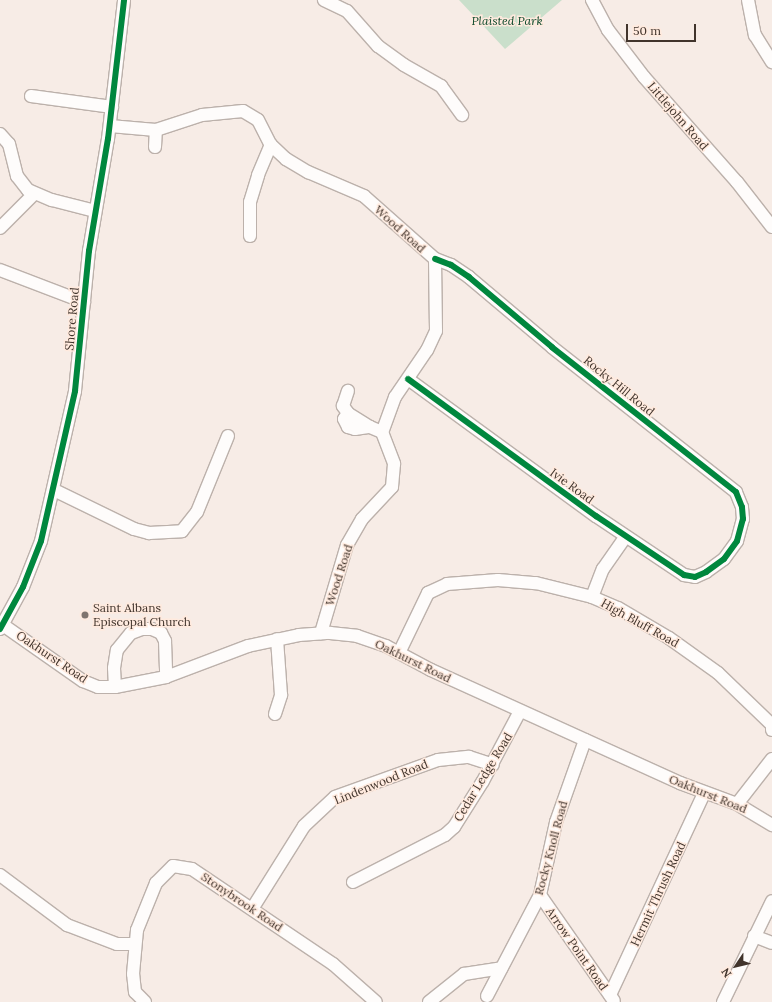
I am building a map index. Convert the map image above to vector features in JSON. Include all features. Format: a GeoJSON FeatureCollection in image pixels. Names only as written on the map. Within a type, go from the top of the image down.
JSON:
{"type":"FeatureCollection","features":[{"type":"Feature","properties":{"kind":"street","name":"Shore Road"},"geometry":{"type":"LineString","coordinates":[[1,627],[34,560],[54,490],[78,373],[84,302],[95,211],[110,126],[124,0]]}},
{"type":"Feature","properties":{"kind":"street"},"geometry":{"type":"LineString","coordinates":[[324,0],[347,11],[378,46],[399,62],[441,86],[462,115]]}},
{"type":"Feature","properties":{"kind":"street","name":"Littlejohn Road"},"geometry":{"type":"LineString","coordinates":[[592,0],[608,30],[639,71],[737,182],[772,227]]}},
{"type":"Feature","properties":{"kind":"street"},"geometry":{"type":"LineString","coordinates":[[748,0],[755,35],[772,62]]}},
{"type":"Feature","properties":{"kind":"street"},"geometry":{"type":"LineString","coordinates":[[31,96],[112,107]]}},
{"type":"Feature","properties":{"kind":"street","name":"Wood Road"},"geometry":{"type":"LineString","coordinates":[[110,126],[156,130],[202,115],[243,111],[258,120],[271,144],[293,164],[364,196],[435,259],[436,331],[395,398],[382,432],[394,464],[392,487],[362,519],[347,545],[321,633]]}},
{"type":"Feature","properties":{"kind":"street"},"geometry":{"type":"LineString","coordinates":[[155,146],[156,130]]}},
{"type":"Feature","properties":{"kind":"street"},"geometry":{"type":"LineString","coordinates":[[0,134],[9,144],[17,176],[34,194],[95,211]]}},
{"type":"Feature","properties":{"kind":"street"},"geometry":{"type":"LineString","coordinates":[[250,236],[250,202],[258,175],[271,144]]}},
{"type":"Feature","properties":{"kind":"street"},"geometry":{"type":"LineString","coordinates":[[0,228],[34,194]]}},
{"type":"Feature","properties":{"kind":"street","name":"Rocky Hill Road"},"geometry":{"type":"LineString","coordinates":[[435,259],[451,265],[469,277],[552,347],[736,492],[742,507],[743,519],[737,541],[729,554]]}},
{"type":"Feature","properties":{"kind":"street"},"geometry":{"type":"LineString","coordinates":[[0,270],[84,302]]}},
{"type":"Feature","properties":{"kind":"street","name":"Ivie Road"},"geometry":{"type":"LineString","coordinates":[[408,379],[671,569],[688,576],[701,575],[729,554]]}},
{"type":"Feature","properties":{"kind":"street"},"geometry":{"type":"LineString","coordinates":[[348,391],[343,402],[348,413],[344,419],[348,427],[361,429],[370,427],[382,432]]}},
{"type":"Feature","properties":{"kind":"street"},"geometry":{"type":"LineString","coordinates":[[54,490],[134,529],[149,533],[182,531],[197,512],[228,436]]}},
{"type":"Feature","properties":{"kind":"street"},"geometry":{"type":"LineString","coordinates":[[592,597],[603,569],[625,537]]}},
{"type":"Feature","properties":{"kind":"street","name":"High Bluff Road"},"geometry":{"type":"LineString","coordinates":[[399,653],[428,593],[447,584],[518,580],[592,597],[618,608],[702,660],[772,725]]}},
{"type":"Feature","properties":{"kind":"street","name":"Oakhurst Road"},"geometry":{"type":"LineString","coordinates":[[1,627],[83,681],[98,687],[115,687],[166,677],[227,652],[277,639],[321,633],[357,636],[399,653],[520,711],[704,793],[737,804],[772,825]]}},
{"type":"Feature","properties":{"kind":"street"},"geometry":{"type":"LineString","coordinates":[[115,687],[114,668],[117,650],[131,633],[142,629],[152,629],[161,633],[165,641],[166,677]]}},
{"type":"Feature","properties":{"kind":"street"},"geometry":{"type":"LineString","coordinates":[[275,714],[281,695],[277,639]]}},
{"type":"Feature","properties":{"kind":"street","name":"Cedar Ledge Road"},"geometry":{"type":"LineString","coordinates":[[354,882],[445,835],[460,818],[493,765],[520,711]]}},
{"type":"Feature","properties":{"kind":"street"},"geometry":{"type":"LineString","coordinates":[[772,725],[772,730]]}},
{"type":"Feature","properties":{"kind":"street","name":"Rocky Knoll Road"},"geometry":{"type":"LineString","coordinates":[[487,996],[540,895],[556,822],[586,740]]}},
{"type":"Feature","properties":{"kind":"street","name":"Lindenwood Road"},"geometry":{"type":"LineString","coordinates":[[252,909],[304,826],[335,797],[438,760],[469,757],[493,765]]}},
{"type":"Feature","properties":{"kind":"street"},"geometry":{"type":"LineString","coordinates":[[737,804],[772,759]]}},
{"type":"Feature","properties":{"kind":"street","name":"Hermit Thrush Road"},"geometry":{"type":"LineString","coordinates":[[612,999],[704,793]]}},
{"type":"Feature","properties":{"kind":"street","name":"Stonybrook Road"},"geometry":{"type":"LineString","coordinates":[[145,1002],[135,992],[133,974],[137,930],[151,893],[163,874],[173,866],[192,869],[252,909],[333,964],[376,1002]]}},
{"type":"Feature","properties":{"kind":"street"},"geometry":{"type":"LineString","coordinates":[[0,875],[67,925],[117,944],[135,944]]}},
{"type":"Feature","properties":{"kind":"street","name":"Arrow Point Road"},"geometry":{"type":"LineString","coordinates":[[540,895],[612,999]]}},
{"type":"Feature","properties":{"kind":"street"},"geometry":{"type":"LineString","coordinates":[[723,1002],[772,901]]}},
{"type":"Feature","properties":{"kind":"street"},"geometry":{"type":"LineString","coordinates":[[754,936],[772,943]]}},
{"type":"Feature","properties":{"kind":"street"},"geometry":{"type":"LineString","coordinates":[[429,1002],[464,974],[502,968]]}},
{"type":"Feature","properties":{"kind":"green space","name":"Plaisted Park"},"geometry":{"type":"Polygon","coordinates":[[[459,0],[562,0],[505,49],[459,0]]]}},
{"type":"Feature","properties":{"kind":"cycle path"},"geometry":{"type":"LineString","coordinates":[[0,629],[23,587],[41,541],[75,391],[89,251],[108,139],[124,0]]}},
{"type":"Feature","properties":{"kind":"cycle path"},"geometry":{"type":"LineString","coordinates":[[408,379],[596,516],[684,575],[695,577],[706,572],[724,559],[737,541],[743,519],[742,507],[736,492],[552,347],[469,277],[451,265],[435,259]]}},
{"type":"Feature","properties":{"kind":"place","name":"Saint Albans Episcopal Church"},"geometry":{"type":"Point","coordinates":[85,615]}}]}
